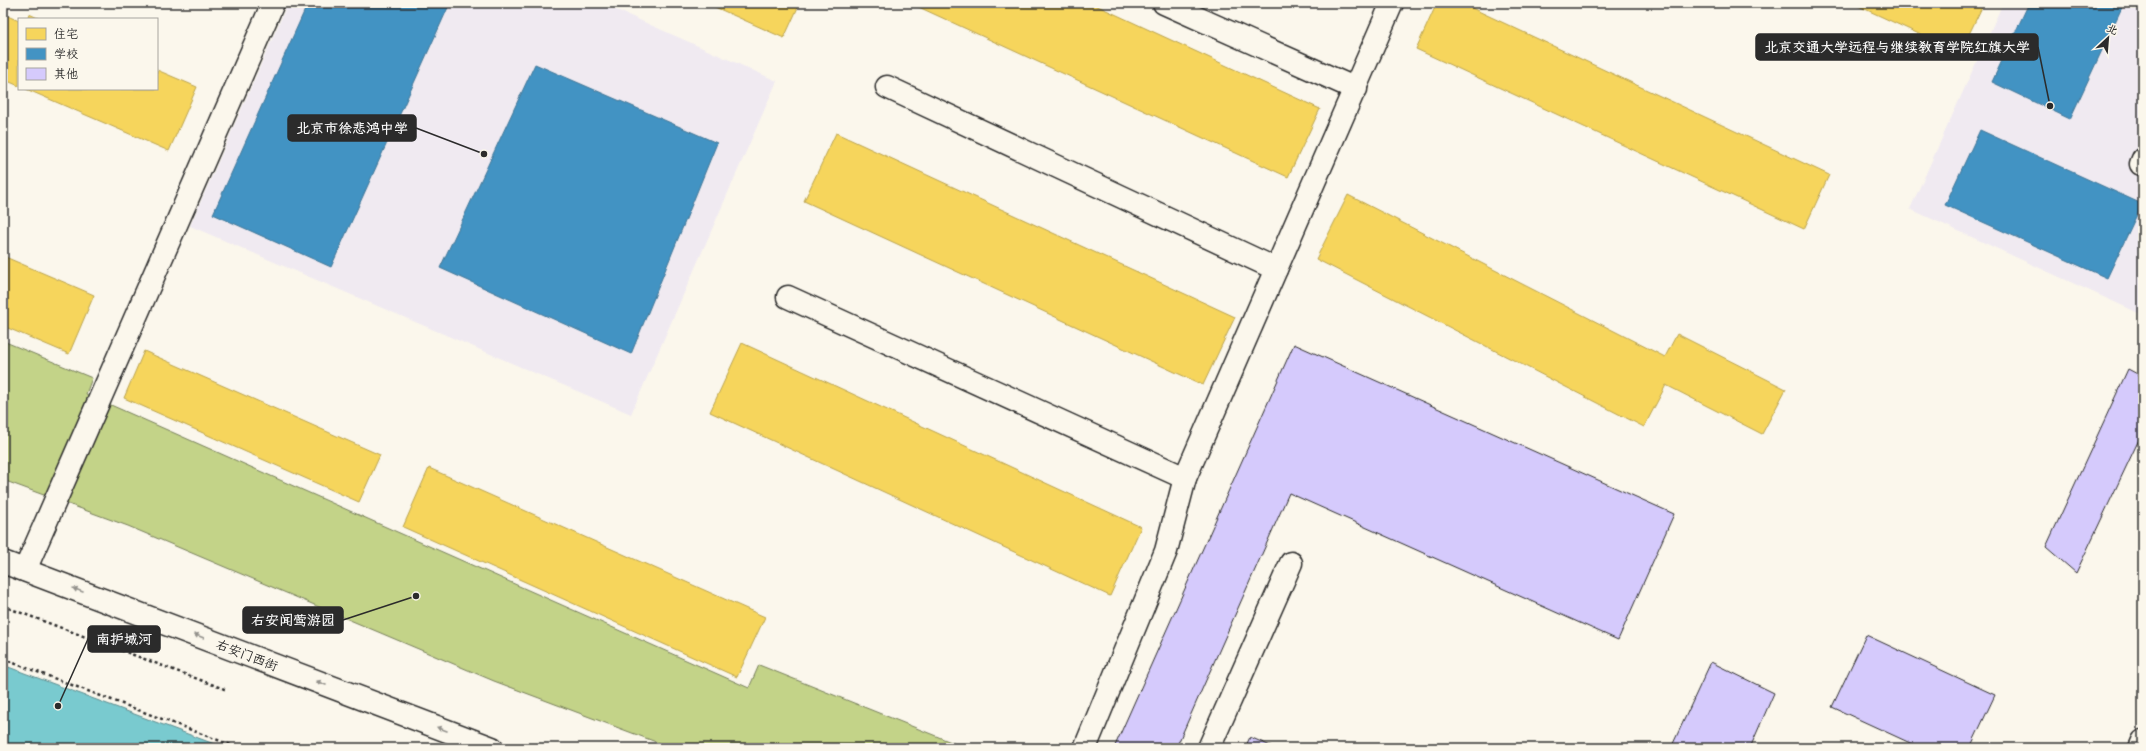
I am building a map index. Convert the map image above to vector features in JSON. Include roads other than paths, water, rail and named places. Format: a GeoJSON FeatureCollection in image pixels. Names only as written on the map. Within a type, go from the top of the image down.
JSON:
{"type":"FeatureCollection","features":[{"type":"Feature","properties":{"kind":"street"},"geometry":{"type":"LineString","coordinates":[[25,570],[273,3]]}},
{"type":"Feature","properties":{"kind":"street"},"geometry":{"type":"LineString","coordinates":[[1164,3],[1356,89]]}},
{"type":"Feature","properties":{"kind":"street"},"geometry":{"type":"LineString","coordinates":[[1085,748],[1166,551],[1185,478],[1276,268],[1356,89],[1392,3]]}},
{"type":"Feature","properties":{"kind":"street"},"geometry":{"type":"LineString","coordinates":[[887,87],[1276,268]]}},
{"type":"Feature","properties":{"kind":"street"},"geometry":{"type":"LineString","coordinates":[[788,297],[1185,478]]}},
{"type":"Feature","properties":{"kind":"street","name":"右安门西街"},"geometry":{"type":"LineString","coordinates":[[3,562],[492,748]]}},
{"type":"Feature","properties":{"kind":"street"},"geometry":{"type":"LineString","coordinates":[[1209,748],[1292,563]]}},
{"type":"Feature","properties":{"kind":"street"},"geometry":{"type":"LineString","coordinates":[[2140,748],[2143,741]]}},
{"type":"Feature","properties":{"kind":"water"},"geometry":{"type":"Polygon","coordinates":[[[3,665],[225,748],[3,748],[3,665]]]}},
{"type":"Feature","properties":{"kind":"place","name":"北京交通大学远程与继续教育学院红旗大学"},"geometry":{"type":"Point","coordinates":[2050,106]}},
{"type":"Feature","properties":{"kind":"place","name":"北京市徐悲鸿中学"},"geometry":{"type":"Point","coordinates":[484,154]}},
{"type":"Feature","properties":{"kind":"place","name":"右安闻莺游园"},"geometry":{"type":"Point","coordinates":[416,596]}},
{"type":"Feature","properties":{"kind":"place","name":"南护城河"},"geometry":{"type":"Point","coordinates":[58,706]}}]}
